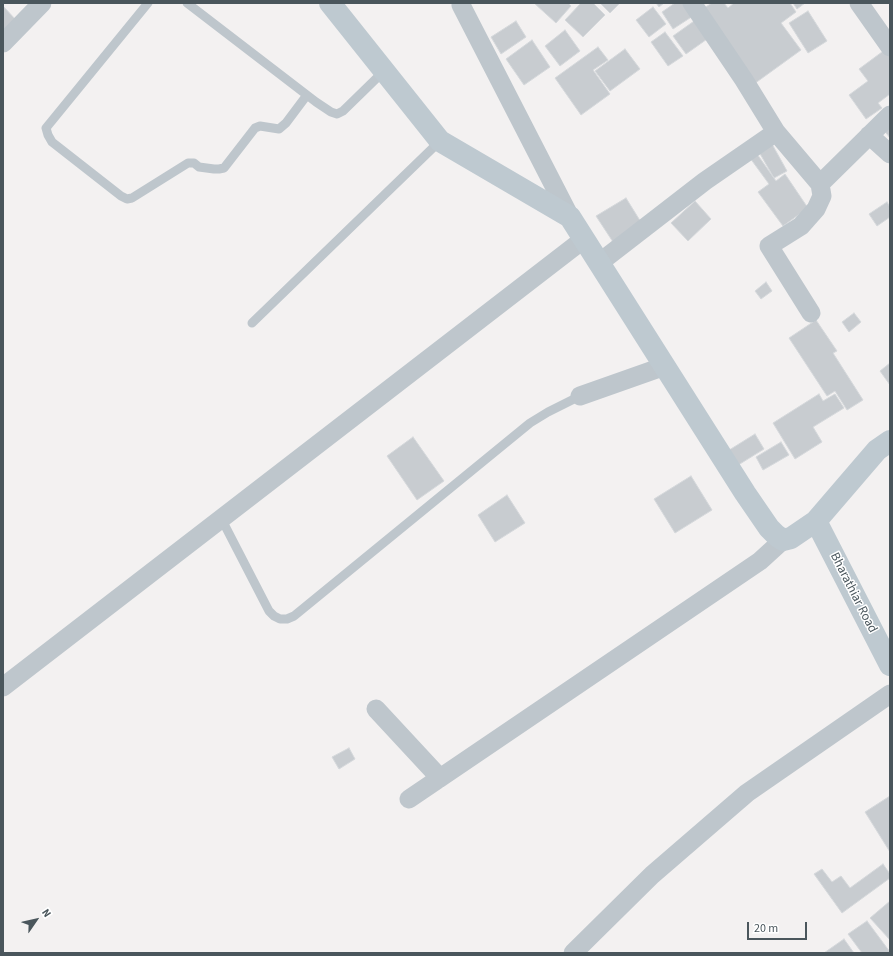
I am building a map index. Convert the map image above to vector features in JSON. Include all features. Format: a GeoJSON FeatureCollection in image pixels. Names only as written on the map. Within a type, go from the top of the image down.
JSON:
{"type":"FeatureCollection","features":[{"type":"Feature","properties":{"kind":"street"},"geometry":{"type":"LineString","coordinates":[[3,43],[42,3]]}},
{"type":"Feature","properties":{"kind":"street"},"geometry":{"type":"LineString","coordinates":[[330,3],[440,141],[570,216]]}},
{"type":"Feature","properties":{"kind":"street"},"geometry":{"type":"LineString","coordinates":[[462,3],[461,5],[570,216],[749,499],[769,528],[783,540]]}},
{"type":"Feature","properties":{"kind":"street"},"geometry":{"type":"LineString","coordinates":[[692,3],[744,80],[776,132],[820,184],[822,196],[816,209],[800,226],[769,246],[811,312]]}},
{"type":"Feature","properties":{"kind":"street"},"geometry":{"type":"LineString","coordinates":[[859,3],[890,47]]}},
{"type":"Feature","properties":{"kind":"street"},"geometry":{"type":"LineString","coordinates":[[820,184],[890,115]]}},
{"type":"Feature","properties":{"kind":"street"},"geometry":{"type":"LineString","coordinates":[[599,263],[705,181],[776,132]]}},
{"type":"Feature","properties":{"kind":"street"},"geometry":{"type":"LineString","coordinates":[[869,136],[890,154]]}},
{"type":"Feature","properties":{"kind":"street"},"geometry":{"type":"LineString","coordinates":[[3,687],[584,239]]}},
{"type":"Feature","properties":{"kind":"street"},"geometry":{"type":"LineString","coordinates":[[580,396],[665,366]]}},
{"type":"Feature","properties":{"kind":"street"},"geometry":{"type":"LineString","coordinates":[[409,799],[760,561],[783,540],[791,538],[816,521],[877,450],[890,440]]}},
{"type":"Feature","properties":{"kind":"street","name":"Bharathiar Road"},"geometry":{"type":"LineString","coordinates":[[816,521],[890,665]]}},
{"type":"Feature","properties":{"kind":"street"},"geometry":{"type":"LineString","coordinates":[[573,953],[652,875],[747,793],[890,694]]}},
{"type":"Feature","properties":{"kind":"street"},"geometry":{"type":"LineString","coordinates":[[376,708],[440,778]]}},
{"type":"Feature","properties":{"kind":"lane"},"geometry":{"type":"LineString","coordinates":[[148,3],[46,128],[52,142],[126,199],[132,198],[188,163],[194,163],[199,167],[214,169],[224,168],[255,128],[260,126],[279,129],[286,123],[307,95]]}},
{"type":"Feature","properties":{"kind":"lane"},"geometry":{"type":"LineString","coordinates":[[187,3],[331,112],[337,114],[342,111],[384,71]]}},
{"type":"Feature","properties":{"kind":"lane"},"geometry":{"type":"LineString","coordinates":[[252,323],[440,141]]}},
{"type":"Feature","properties":{"kind":"lane"},"geometry":{"type":"LineString","coordinates":[[221,518],[269,611],[280,619],[287,619],[294,616],[530,423],[580,396]]}},
{"type":"Feature","properties":{"kind":"building"},"geometry":{"type":"Polygon","coordinates":[[[534,3],[568,3],[571,6],[556,23],[534,3]]]}},
{"type":"Feature","properties":{"kind":"building"},"geometry":{"type":"Polygon","coordinates":[[[581,3],[593,3],[605,15],[583,37],[565,20],[581,3]]]}},
{"type":"Feature","properties":{"kind":"building"},"geometry":{"type":"Polygon","coordinates":[[[600,3],[620,3],[610,13],[600,3]]]}},
{"type":"Feature","properties":{"kind":"building"},"geometry":{"type":"Polygon","coordinates":[[[656,3],[664,3],[659,7],[656,3]]]}},
{"type":"Feature","properties":{"kind":"building"},"geometry":{"type":"Polygon","coordinates":[[[675,3],[684,3],[693,16],[673,29],[662,12],[675,3]]]}},
{"type":"Feature","properties":{"kind":"building"},"geometry":{"type":"Polygon","coordinates":[[[712,3],[724,3],[728,8],[734,3],[790,3],[796,12],[781,23],[801,50],[754,84],[701,10],[712,3]]]}},
{"type":"Feature","properties":{"kind":"building"},"geometry":{"type":"Polygon","coordinates":[[[793,3],[805,3],[797,9],[793,3]]]}},
{"type":"Feature","properties":{"kind":"building"},"geometry":{"type":"Polygon","coordinates":[[[3,6],[16,20],[3,31],[3,6]]]}},
{"type":"Feature","properties":{"kind":"building"},"geometry":{"type":"Polygon","coordinates":[[[653,7],[666,24],[649,37],[636,20],[653,7]]]}},
{"type":"Feature","properties":{"kind":"building"},"geometry":{"type":"Polygon","coordinates":[[[808,11],[827,41],[808,53],[789,23],[808,11]]]}},
{"type":"Feature","properties":{"kind":"building"},"geometry":{"type":"Polygon","coordinates":[[[697,19],[710,37],[686,54],[673,36],[697,19]]]}},
{"type":"Feature","properties":{"kind":"building"},"geometry":{"type":"Polygon","coordinates":[[[516,21],[526,37],[501,54],[491,37],[516,21]]]}},
{"type":"Feature","properties":{"kind":"building"},"geometry":{"type":"Polygon","coordinates":[[[565,30],[580,51],[560,66],[545,46],[565,30]]]}},
{"type":"Feature","properties":{"kind":"building"},"geometry":{"type":"Polygon","coordinates":[[[665,32],[683,56],[668,66],[651,42],[665,32]]]}},
{"type":"Feature","properties":{"kind":"building"},"geometry":{"type":"Polygon","coordinates":[[[532,40],[550,67],[524,85],[506,59],[532,40]]]}},
{"type":"Feature","properties":{"kind":"building"},"geometry":{"type":"Polygon","coordinates":[[[598,47],[608,60],[593,70],[610,94],[581,115],[555,78],[598,47]]]}},
{"type":"Feature","properties":{"kind":"building"},"geometry":{"type":"Polygon","coordinates":[[[625,49],[640,69],[610,91],[595,71],[625,49]]]}},
{"type":"Feature","properties":{"kind":"building"},"geometry":{"type":"Polygon","coordinates":[[[886,49],[890,55],[890,94],[878,103],[882,108],[866,119],[849,95],[868,81],[859,69],[886,49]]]}},
{"type":"Feature","properties":{"kind":"building"},"geometry":{"type":"Polygon","coordinates":[[[890,124],[890,138],[883,129],[890,124]]]}},
{"type":"Feature","properties":{"kind":"building"},"geometry":{"type":"Polygon","coordinates":[[[772,144],[787,171],[774,178],[759,152],[772,144]]]}},
{"type":"Feature","properties":{"kind":"building"},"geometry":{"type":"Polygon","coordinates":[[[757,154],[776,181],[785,174],[808,208],[783,226],[758,192],[769,184],[750,158],[757,154]]]}},
{"type":"Feature","properties":{"kind":"building"},"geometry":{"type":"Polygon","coordinates":[[[626,198],[644,227],[615,245],[596,216],[626,198]]]}},
{"type":"Feature","properties":{"kind":"building"},"geometry":{"type":"Polygon","coordinates":[[[695,201],[711,219],[688,241],[671,223],[695,201]]]}},
{"type":"Feature","properties":{"kind":"building"},"geometry":{"type":"Polygon","coordinates":[[[887,202],[890,207],[890,217],[877,226],[869,214],[887,202]]]}},
{"type":"Feature","properties":{"kind":"building"},"geometry":{"type":"Polygon","coordinates":[[[766,282],[772,291],[761,299],[755,291],[766,282]]]}},
{"type":"Feature","properties":{"kind":"building"},"geometry":{"type":"Polygon","coordinates":[[[854,313],[861,322],[849,332],[842,322],[854,313]]]}},
{"type":"Feature","properties":{"kind":"building"},"geometry":{"type":"Polygon","coordinates":[[[816,320],[837,351],[833,353],[863,400],[847,410],[835,391],[827,396],[789,338],[816,320]]]}},
{"type":"Feature","properties":{"kind":"building"},"geometry":{"type":"Polygon","coordinates":[[[890,363],[890,385],[880,371],[890,363]]]}},
{"type":"Feature","properties":{"kind":"building"},"geometry":{"type":"Polygon","coordinates":[[[819,394],[823,401],[835,394],[844,408],[813,427],[822,442],[795,459],[773,423],[819,394]]]}},
{"type":"Feature","properties":{"kind":"building"},"geometry":{"type":"Polygon","coordinates":[[[755,434],[764,449],[735,467],[726,452],[755,434]]]}},
{"type":"Feature","properties":{"kind":"building"},"geometry":{"type":"Polygon","coordinates":[[[413,437],[444,481],[417,500],[387,456],[413,437]]]}},
{"type":"Feature","properties":{"kind":"building"},"geometry":{"type":"Polygon","coordinates":[[[781,442],[789,455],[763,470],[756,457],[781,442]]]}},
{"type":"Feature","properties":{"kind":"building"},"geometry":{"type":"Polygon","coordinates":[[[691,476],[712,510],[675,533],[654,499],[691,476]]]}},
{"type":"Feature","properties":{"kind":"building"},"geometry":{"type":"Polygon","coordinates":[[[507,495],[525,523],[495,542],[478,515],[507,495]]]}},
{"type":"Feature","properties":{"kind":"building"},"geometry":{"type":"Polygon","coordinates":[[[349,748],[355,759],[339,769],[332,757],[349,748]]]}},
{"type":"Feature","properties":{"kind":"building"},"geometry":{"type":"Polygon","coordinates":[[[890,796],[890,852],[865,812],[890,796]]]}},
{"type":"Feature","properties":{"kind":"building"},"geometry":{"type":"Polygon","coordinates":[[[883,864],[890,874],[890,878],[842,913],[814,874],[822,869],[832,882],[841,876],[850,888],[883,864]]]}},
{"type":"Feature","properties":{"kind":"building"},"geometry":{"type":"Polygon","coordinates":[[[890,901],[890,940],[870,918],[890,901]]]}},
{"type":"Feature","properties":{"kind":"building"},"geometry":{"type":"Polygon","coordinates":[[[867,921],[890,953],[862,953],[848,934],[867,921]]]}},
{"type":"Feature","properties":{"kind":"building"},"geometry":{"type":"Polygon","coordinates":[[[844,939],[854,953],[824,953],[844,939]]]}}]}
